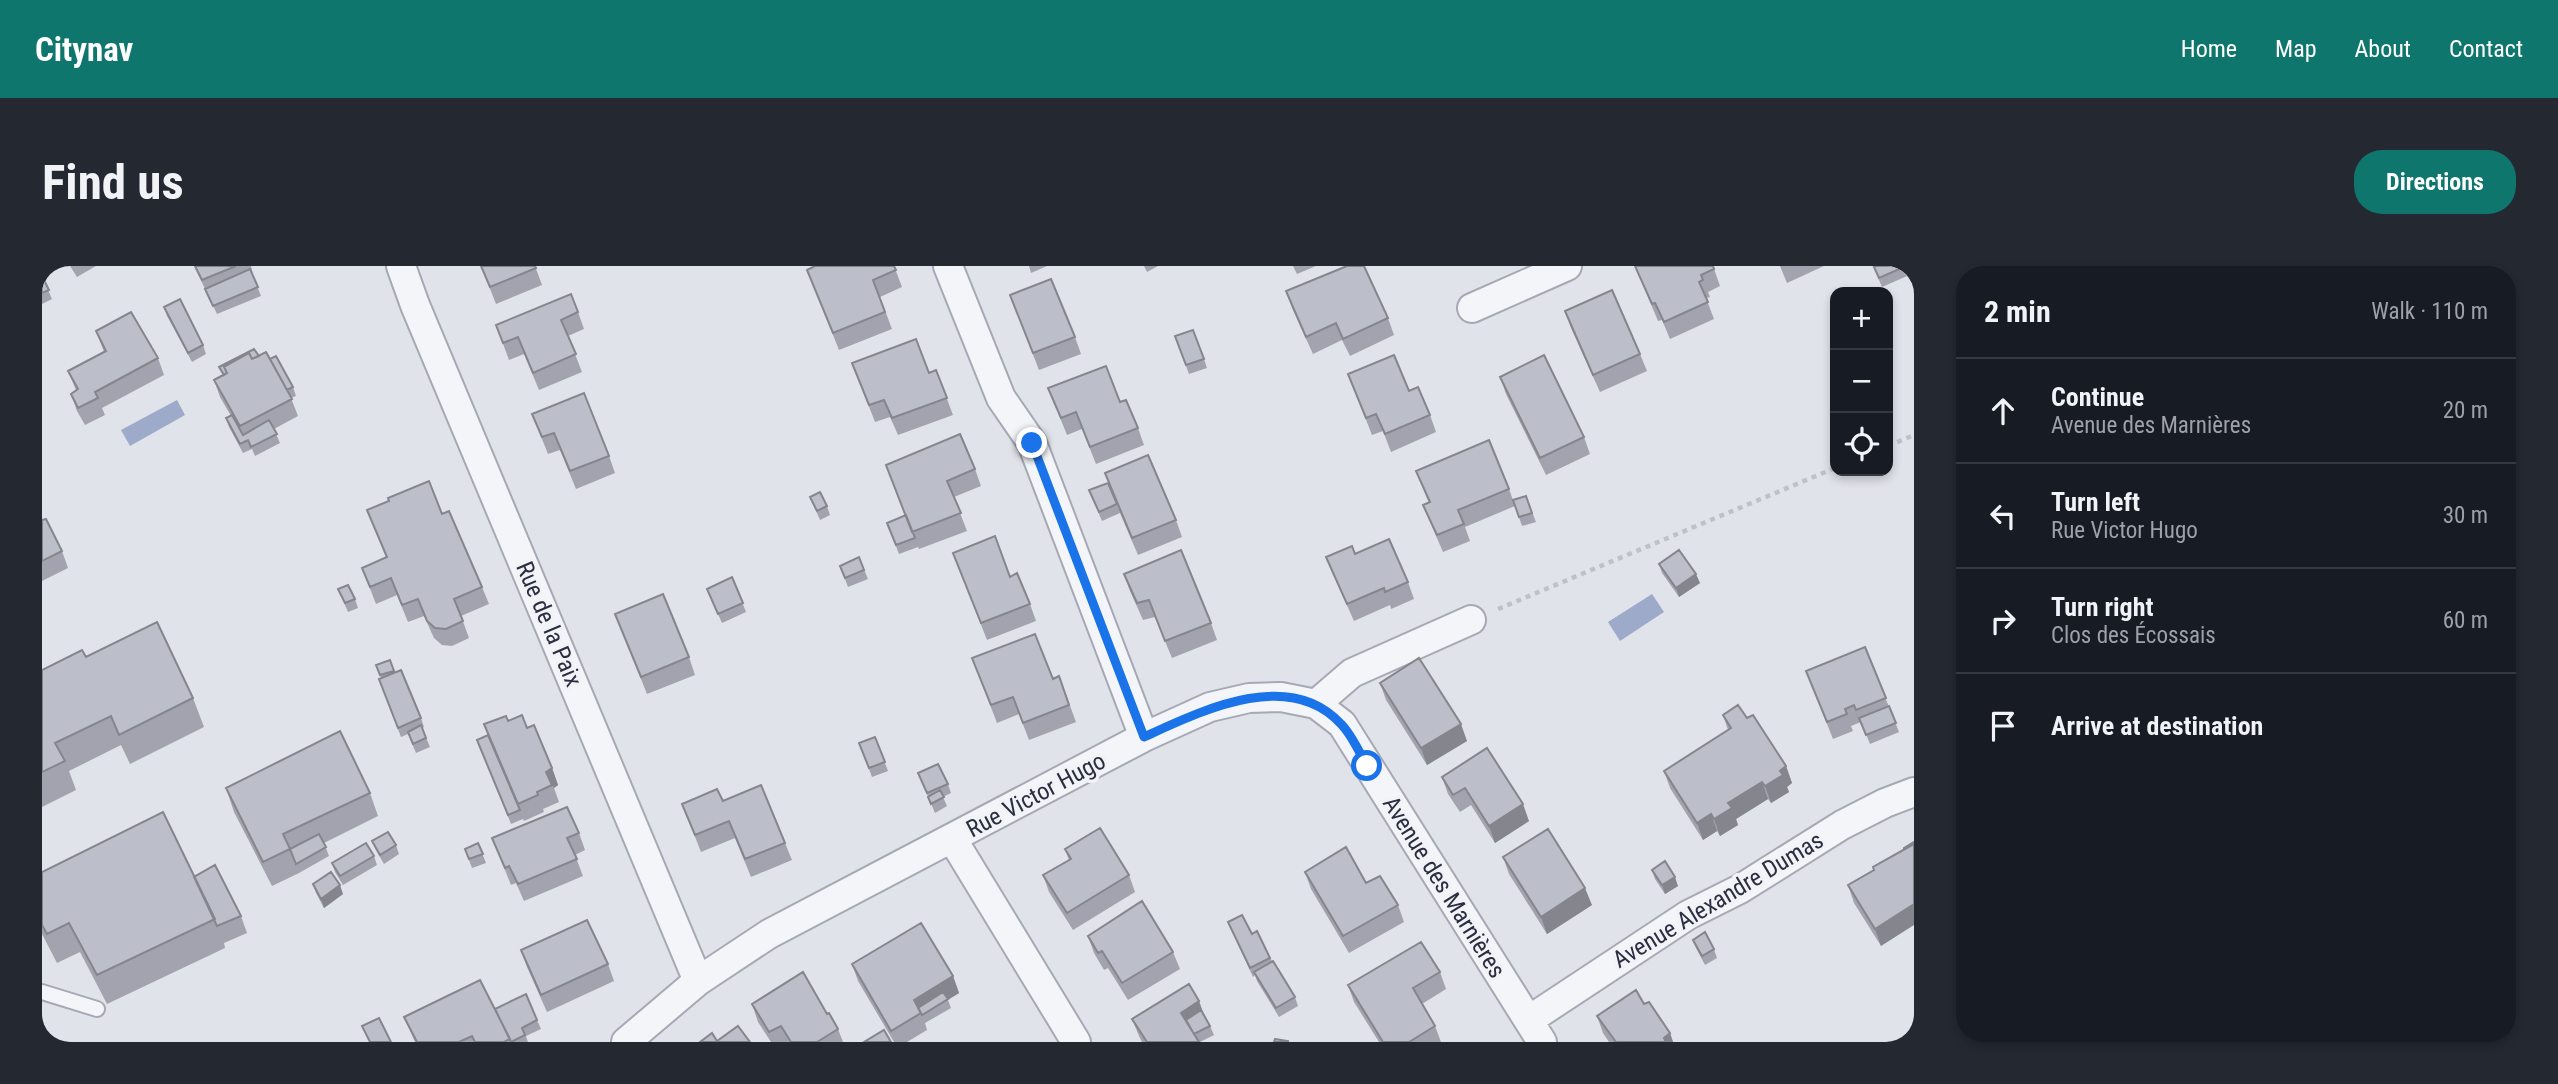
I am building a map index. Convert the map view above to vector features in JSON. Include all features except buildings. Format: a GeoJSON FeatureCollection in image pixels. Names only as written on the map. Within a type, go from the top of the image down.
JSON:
{"type":"FeatureCollection","features":[{"type":"Feature","properties":{"kind":"street","name":"Rue de la Paix"},"geometry":{"type":"LineString","coordinates":[[401,266],[698,981]]}},
{"type":"Feature","properties":{"kind":"street"},"geometry":{"type":"LineString","coordinates":[[948,266],[1001,398],[1032,443],[1144,737]]}},
{"type":"Feature","properties":{"kind":"street"},"geometry":{"type":"LineString","coordinates":[[1472,308],[1567,266]]}},
{"type":"Feature","properties":{"kind":"street"},"geometry":{"type":"LineString","coordinates":[[1317,704],[1352,673],[1471,620]]}},
{"type":"Feature","properties":{"kind":"street","name":"Rue Victor Hugo"},"geometry":{"type":"LineString","coordinates":[[626,1042],[698,981],[769,934],[953,840],[1144,737],[1210,707],[1248,698],[1282,697],[1317,704]]}},
{"type":"Feature","properties":{"kind":"street","name":"Avenue des Marnières"},"geometry":{"type":"LineString","coordinates":[[1317,704],[1342,724],[1536,1031]]}},
{"type":"Feature","properties":{"kind":"street","name":"Avenue Alexandre Dumas"},"geometry":{"type":"LineString","coordinates":[[1536,1031],[1688,915],[1740,890],[1842,825],[1914,792]]}},
{"type":"Feature","properties":{"kind":"street"},"geometry":{"type":"LineString","coordinates":[[953,840],[1076,1042]]}},
{"type":"Feature","properties":{"kind":"lane"},"geometry":{"type":"LineString","coordinates":[[42,992],[97,1009]]}},
{"type":"Feature","properties":{"kind":"path"},"geometry":{"type":"LineString","coordinates":[[1893,444],[1914,435]]}},
{"type":"Feature","properties":{"kind":"path"},"geometry":{"type":"LineString","coordinates":[[1471,620],[1830,470]]}},
{"type":"Feature","properties":{"kind":"water"},"geometry":{"type":"Polygon","coordinates":[[[177,400],[185,415],[130,446],[121,430],[177,400]]]}},
{"type":"Feature","properties":{"kind":"water"},"geometry":{"type":"Polygon","coordinates":[[[1652,594],[1664,612],[1620,641],[1608,622],[1652,594]]]}},
{"type":"Feature","properties":{"kind":"route"},"geometry":{"type":"LineString","coordinates":[[1032,443],[1144,737],[1210,707],[1248,698],[1282,697],[1317,704],[1342,724],[1367,766]]}}]}
